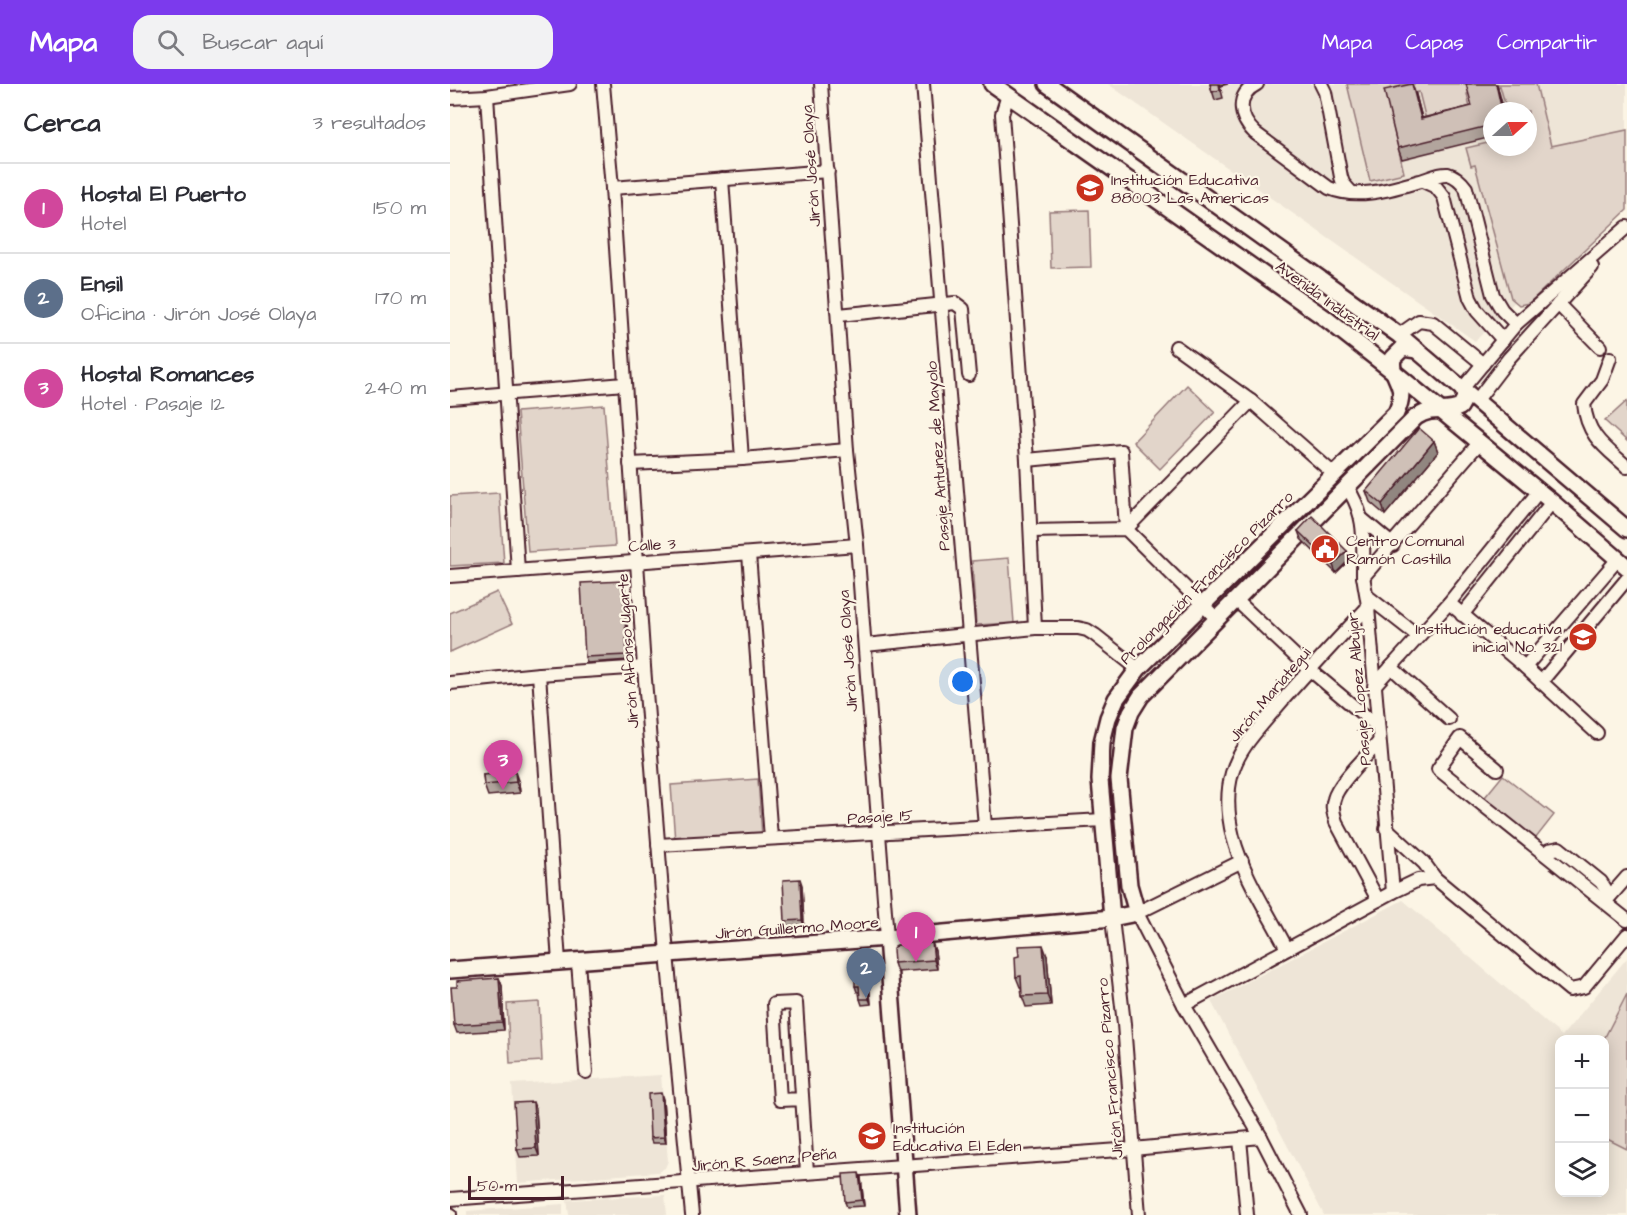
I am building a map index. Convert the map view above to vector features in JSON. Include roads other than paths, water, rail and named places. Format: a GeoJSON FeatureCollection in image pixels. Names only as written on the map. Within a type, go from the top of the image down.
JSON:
{"type":"FeatureCollection","features":[{"type":"Feature","properties":{"kind":"main road","name":"Avenida Industrial"},"geometry":{"type":"LineString","coordinates":[[992,84],[1325,318],[1480,442],[1622,563]]}},
{"type":"Feature","properties":{"kind":"main road","name":"Avenida Industrial"},"geometry":{"type":"LineString","coordinates":[[1047,84],[1399,335],[1627,528]]}},
{"type":"Feature","properties":{"kind":"main road"},"geometry":{"type":"LineString","coordinates":[[1394,372],[1393,358],[1399,350],[1408,348],[1417,350]]}},
{"type":"Feature","properties":{"kind":"main road","name":"Prolongación Francisco Pizarro"},"geometry":{"type":"LineString","coordinates":[[1112,918],[1100,780],[1102,742],[1116,699],[1138,669],[1396,413],[1401,385],[1394,372]]}},
{"type":"Feature","properties":{"kind":"main road"},"geometry":{"type":"LineString","coordinates":[[1137,913],[1129,885],[1119,779],[1125,728],[1131,712],[1141,696],[1216,618],[1416,417],[1424,412],[1455,410],[1460,407],[1465,398],[1463,388]]}},
{"type":"Feature","properties":{"kind":"main road","name":"Jirón Guillermo Moore"},"geometry":{"type":"LineString","coordinates":[[450,970],[887,938],[1112,918],[1137,913]]}},
{"type":"Feature","properties":{"kind":"main road","name":"Jirón José Olaya"},"geometry":{"type":"LineString","coordinates":[[887,938],[908,1215]]}},
{"type":"Feature","properties":{"kind":"street"},"geometry":{"type":"LineString","coordinates":[[450,98],[487,96],[570,84]]}},
{"type":"Feature","properties":{"kind":"street","name":"Jirón Alfonso Ugarte"},"geometry":{"type":"LineString","coordinates":[[603,84],[658,845],[692,1215]]}},
{"type":"Feature","properties":{"kind":"street","name":"Jirón José Olaya"},"geometry":{"type":"LineString","coordinates":[[821,84],[887,938]]}},
{"type":"Feature","properties":{"kind":"street","name":"Pasaje Antunez de Mayolo"},"geometry":{"type":"LineString","coordinates":[[923,84],[985,826]]}},
{"type":"Feature","properties":{"kind":"street"},"geometry":{"type":"LineString","coordinates":[[1257,84],[1246,92],[1241,103],[1242,116],[1249,128],[1329,188],[1352,193],[1376,192],[1445,174],[1456,177],[1463,184],[1493,295],[1502,310],[1516,324]]}},
{"type":"Feature","properties":{"kind":"street"},"geometry":{"type":"LineString","coordinates":[[1321,84],[1341,177],[1352,193]]}},
{"type":"Feature","properties":{"kind":"street"},"geometry":{"type":"LineString","coordinates":[[1008,95],[1002,114],[1027,460],[1035,628]]}},
{"type":"Feature","properties":{"kind":"street"},"geometry":{"type":"LineString","coordinates":[[487,96],[518,571]]}},
{"type":"Feature","properties":{"kind":"street"},"geometry":{"type":"LineString","coordinates":[[612,188],[828,171]]}},
{"type":"Feature","properties":{"kind":"street"},"geometry":{"type":"LineString","coordinates":[[722,179],[742,459]]}},
{"type":"Feature","properties":{"kind":"street"},"geometry":{"type":"LineString","coordinates":[[1423,180],[1436,187],[1444,197],[1470,298],[1503,340]]}},
{"type":"Feature","properties":{"kind":"street"},"geometry":{"type":"LineString","coordinates":[[1463,388],[1516,324],[1627,228]]}},
{"type":"Feature","properties":{"kind":"street"},"geometry":{"type":"LineString","coordinates":[[1477,400],[1509,358],[1627,228]]}},
{"type":"Feature","properties":{"kind":"street"},"geometry":{"type":"LineString","coordinates":[[839,315],[955,303],[963,309],[969,375]]}},
{"type":"Feature","properties":{"kind":"street"},"geometry":{"type":"LineString","coordinates":[[1558,304],[1600,346]]}},
{"type":"Feature","properties":{"kind":"street"},"geometry":{"type":"LineString","coordinates":[[1399,335],[1419,321],[1433,323],[1483,364]]}},
{"type":"Feature","properties":{"kind":"street"},"geometry":{"type":"LineString","coordinates":[[1176,347],[1251,401],[1335,475]]}},
{"type":"Feature","properties":{"kind":"street"},"geometry":{"type":"LineString","coordinates":[[1610,358],[1602,380],[1584,404],[1585,414],[1596,439],[1627,467]]}},
{"type":"Feature","properties":{"kind":"street"},"geometry":{"type":"LineString","coordinates":[[450,398],[625,384]]}},
{"type":"Feature","properties":{"kind":"street"},"geometry":{"type":"LineString","coordinates":[[1031,531],[1126,529],[1251,401]]}},
{"type":"Feature","properties":{"kind":"street"},"geometry":{"type":"LineString","coordinates":[[1363,577],[1480,442]]}},
{"type":"Feature","properties":{"kind":"street"},"geometry":{"type":"LineString","coordinates":[[630,464],[742,459],[848,450]]}},
{"type":"Feature","properties":{"kind":"street"},"geometry":{"type":"LineString","coordinates":[[1027,460],[1120,452],[1126,529],[1216,618]]}},
{"type":"Feature","properties":{"kind":"street","name":"Pasaje Lopez Albujar"},"geometry":{"type":"LineString","coordinates":[[1347,487],[1355,499],[1362,519],[1364,536],[1363,577],[1393,892]]}},
{"type":"Feature","properties":{"kind":"street"},"geometry":{"type":"LineString","coordinates":[[1374,686],[1449,603],[1539,491]]}},
{"type":"Feature","properties":{"kind":"street"},"geometry":{"type":"LineString","coordinates":[[1461,615],[1552,502]]}},
{"type":"Feature","properties":{"kind":"street"},"geometry":{"type":"LineString","coordinates":[[1362,519],[1393,545]]}},
{"type":"Feature","properties":{"kind":"street","name":"Calle 3"},"geometry":{"type":"LineString","coordinates":[[450,576],[857,545]]}},
{"type":"Feature","properties":{"kind":"street"},"geometry":{"type":"LineString","coordinates":[[749,554],[771,838]]}},
{"type":"Feature","properties":{"kind":"street"},"geometry":{"type":"LineString","coordinates":[[1525,666],[1622,563]]}},
{"type":"Feature","properties":{"kind":"street"},"geometry":{"type":"LineString","coordinates":[[1541,682],[1627,579]]}},
{"type":"Feature","properties":{"kind":"street"},"geometry":{"type":"LineString","coordinates":[[1235,599],[1309,669],[1377,726]]}},
{"type":"Feature","properties":{"kind":"street"},"geometry":{"type":"LineString","coordinates":[[1367,602],[1418,636]]}},
{"type":"Feature","properties":{"kind":"street","name":"Jirón Mariategui"},"geometry":{"type":"LineString","coordinates":[[1287,949],[1242,861],[1233,838],[1228,816],[1228,794],[1232,773],[1250,738],[1367,602]]}},
{"type":"Feature","properties":{"kind":"street"},"geometry":{"type":"LineString","coordinates":[[1449,603],[1525,666],[1597,734]]}},
{"type":"Feature","properties":{"kind":"street"},"geometry":{"type":"LineString","coordinates":[[865,645],[1035,628],[1078,628],[1087,630],[1138,669]]}},
{"type":"Feature","properties":{"kind":"street"},"geometry":{"type":"LineString","coordinates":[[450,683],[644,667]]}},
{"type":"Feature","properties":{"kind":"street"},"geometry":{"type":"LineString","coordinates":[[1391,667],[1449,719]]}},
{"type":"Feature","properties":{"kind":"street"},"geometry":{"type":"LineString","coordinates":[[539,674],[559,962]]}},
{"type":"Feature","properties":{"kind":"street"},"geometry":{"type":"LineString","coordinates":[[1497,769],[1460,738],[1438,769],[1545,854],[1607,899],[1627,920]]}},
{"type":"Feature","properties":{"kind":"street"},"geometry":{"type":"LineString","coordinates":[[1378,900],[1336,822],[1333,810],[1334,799],[1339,788],[1379,742]]}},
{"type":"Feature","properties":{"kind":"street","name":"Pasaje 15"},"geometry":{"type":"LineString","coordinates":[[658,845],[1103,820]]}},
{"type":"Feature","properties":{"kind":"street"},"geometry":{"type":"LineString","coordinates":[[1386,828],[1424,863],[1436,878],[1570,990],[1584,987],[1627,935]]}},
{"type":"Feature","properties":{"kind":"street","name":"Jirón Guillermo Moore"},"geometry":{"type":"LineString","coordinates":[[1137,913],[1242,861]]}},
{"type":"Feature","properties":{"kind":"street"},"geometry":{"type":"LineString","coordinates":[[1607,899],[1627,877]]}},
{"type":"Feature","properties":{"kind":"street"},"geometry":{"type":"LineString","coordinates":[[1184,1005],[1393,892],[1418,880],[1436,878]]}},
{"type":"Feature","properties":{"kind":"street"},"geometry":{"type":"LineString","coordinates":[[1137,913],[1184,1005],[1261,1137],[1301,1215]]}},
{"type":"Feature","properties":{"kind":"street","name":"Jirón Francisco Pizarro"},"geometry":{"type":"LineString","coordinates":[[1112,918],[1124,1024],[1139,1215]]}},
{"type":"Feature","properties":{"kind":"street"},"geometry":{"type":"LineString","coordinates":[[578,960],[586,1072]]}},
{"type":"Feature","properties":{"kind":"street"},"geometry":{"type":"LineString","coordinates":[[802,1099],[780,1100],[774,1004],[796,1002],[807,1172]]}},
{"type":"Feature","properties":{"kind":"street","name":"Jirón R Saenz Peña"},"geometry":{"type":"LineString","coordinates":[[450,1199],[1133,1149],[1261,1137]]}},
{"type":"Feature","properties":{"kind":"street"},"geometry":{"type":"LineString","coordinates":[[1240,1139],[1247,1215]]}},
{"type":"Feature","properties":{"kind":"place","name":"Institución Educativa 88003 Las Americas"},"geometry":{"type":"Point","coordinates":[1090,188]}},
{"type":"Feature","properties":{"kind":"place","name":"Centro Comunal Ramón Castilla"},"geometry":{"type":"Point","coordinates":[1325,549]}},
{"type":"Feature","properties":{"kind":"place","name":"Institución educativa inicial No. 321"},"geometry":{"type":"Point","coordinates":[1583,637]}},
{"type":"Feature","properties":{"kind":"place","name":"Hostal Romances"},"geometry":{"type":"Point","coordinates":[503,790]}},
{"type":"Feature","properties":{"kind":"place","name":"Hostal El Puerto"},"geometry":{"type":"Point","coordinates":[916,962]}},
{"type":"Feature","properties":{"kind":"place","name":"Ensil"},"geometry":{"type":"Point","coordinates":[866,998]}},
{"type":"Feature","properties":{"kind":"place","name":"Institución Educativa El Eden"},"geometry":{"type":"Point","coordinates":[872,1136]}}]}
